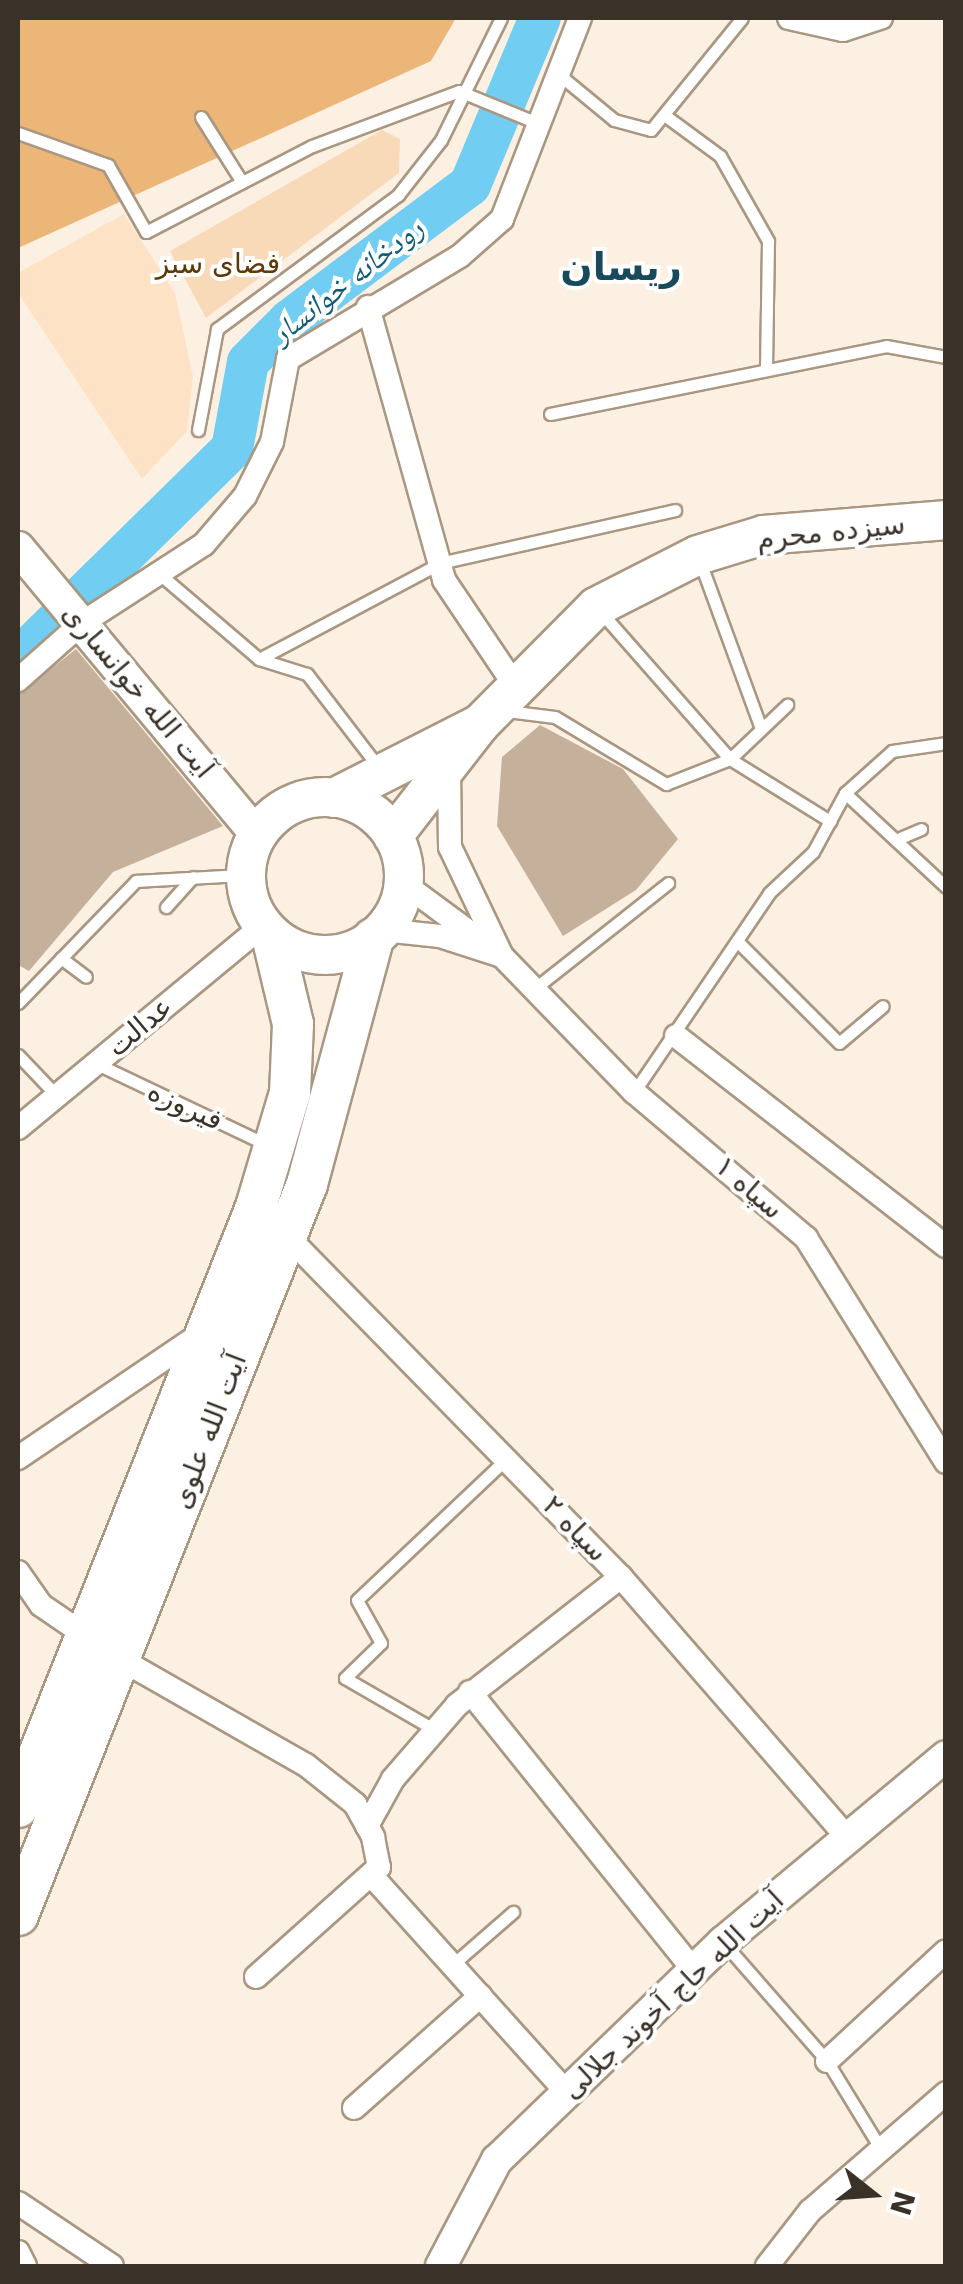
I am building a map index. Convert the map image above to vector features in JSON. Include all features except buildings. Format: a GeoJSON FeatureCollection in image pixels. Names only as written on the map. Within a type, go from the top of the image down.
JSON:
{"type":"FeatureCollection","features":[{"type":"Feature","properties":{"kind":"highway","name":"آیت الله علوی"},"geometry":{"type":"LineString","coordinates":[[18,1807],[206,1330],[274,1148],[290,1093],[293,1024],[267,931]]}},
{"type":"Feature","properties":{"kind":"highway","name":"آیت الله علوی"},"geometry":{"type":"LineString","coordinates":[[18,1915],[286,1235],[378,935]]}},
{"type":"Feature","properties":{"kind":"main road","name":"سیزده محرم"},"geometry":{"type":"LineString","coordinates":[[496,706],[596,607],[698,554],[764,536],[946,520]]}},
{"type":"Feature","properties":{"kind":"main road","name":"آیت الله خوانساری"},"geometry":{"type":"LineString","coordinates":[[18,548],[257,835]]}},
{"type":"Feature","properties":{"kind":"main road"},"geometry":{"type":"LineString","coordinates":[[393,836],[496,706]]}},
{"type":"Feature","properties":{"kind":"main road"},"geometry":{"type":"LineString","coordinates":[[334,798],[368,810],[393,836],[403,883],[378,935],[333,956],[267,931],[246,874],[257,835],[290,805],[334,798],[496,706]]}},
{"type":"Feature","properties":{"kind":"street"},"geometry":{"type":"LineString","coordinates":[[18,680],[82,623],[163,578],[244,496],[272,442],[288,359],[368,307],[460,256],[502,219],[542,125],[557,73],[580,18]]}},
{"type":"Feature","properties":{"kind":"street"},"geometry":{"type":"LineString","coordinates":[[790,18],[843,30],[881,18]]}},
{"type":"Feature","properties":{"kind":"street"},"geometry":{"type":"LineString","coordinates":[[368,307],[440,563],[496,706]]}},
{"type":"Feature","properties":{"kind":"street"},"geometry":{"type":"LineString","coordinates":[[448,764],[450,847],[502,956]]}},
{"type":"Feature","properties":{"kind":"street"},"geometry":{"type":"LineString","coordinates":[[403,883],[502,956]]}},
{"type":"Feature","properties":{"kind":"street","name":"عدالت"},"geometry":{"type":"LineString","coordinates":[[18,1128],[267,931]]}},
{"type":"Feature","properties":{"kind":"street"},"geometry":{"type":"LineString","coordinates":[[378,935],[440,936],[502,956]]}},
{"type":"Feature","properties":{"kind":"street","name":"سپاه ۱"},"geometry":{"type":"LineString","coordinates":[[502,956],[634,1092],[806,1238],[945,1462]]}},
{"type":"Feature","properties":{"kind":"street"},"geometry":{"type":"LineString","coordinates":[[676,1036],[946,1246]]}},
{"type":"Feature","properties":{"kind":"street","name":"سپاه ۲"},"geometry":{"type":"LineString","coordinates":[[286,1235],[622,1577],[847,1837]]}},
{"type":"Feature","properties":{"kind":"street"},"geometry":{"type":"LineString","coordinates":[[18,1457],[206,1330]]}},
{"type":"Feature","properties":{"kind":"street"},"geometry":{"type":"LineString","coordinates":[[18,1572],[41,1605],[85,1635]]}},
{"type":"Feature","properties":{"kind":"street"},"geometry":{"type":"LineString","coordinates":[[367,1826],[436,1730],[470,1692],[622,1577]]}},
{"type":"Feature","properties":{"kind":"street"},"geometry":{"type":"LineString","coordinates":[[120,1659],[306,1766],[354,1804],[367,1826],[379,1867],[256,1977]]}},
{"type":"Feature","properties":{"kind":"street"},"geometry":{"type":"LineString","coordinates":[[470,1692],[694,1971]]}},
{"type":"Feature","properties":{"kind":"street","name":"آیت الله حاج آخوند جلالی"},"geometry":{"type":"LineString","coordinates":[[441,2266],[498,2160],[723,1942],[946,1756]]}},
{"type":"Feature","properties":{"kind":"street"},"geometry":{"type":"LineString","coordinates":[[370,1876],[568,2093]]}},
{"type":"Feature","properties":{"kind":"street"},"geometry":{"type":"LineString","coordinates":[[827,2060],[946,1952]]}},
{"type":"Feature","properties":{"kind":"street"},"geometry":{"type":"LineString","coordinates":[[354,2108],[480,1996]]}},
{"type":"Feature","properties":{"kind":"street"},"geometry":{"type":"LineString","coordinates":[[767,2266],[810,2211],[946,2093]]}},
{"type":"Feature","properties":{"kind":"street"},"geometry":{"type":"LineString","coordinates":[[18,2203],[112,2266]]}},
{"type":"Feature","properties":{"kind":"street"},"geometry":{"type":"LineString","coordinates":[[18,2252],[25,2266]]}},
{"type":"Feature","properties":{"kind":"lane"},"geometry":{"type":"LineString","coordinates":[[198,430],[217,328],[398,195],[441,140],[460,91],[501,18]]}},
{"type":"Feature","properties":{"kind":"lane"},"geometry":{"type":"LineString","coordinates":[[557,73],[614,120],[652,130],[667,117],[742,18]]}},
{"type":"Feature","properties":{"kind":"lane"},"geometry":{"type":"LineString","coordinates":[[18,133],[108,165],[146,232],[312,146],[460,91],[542,125]]}},
{"type":"Feature","properties":{"kind":"lane"},"geometry":{"type":"LineString","coordinates":[[202,117],[242,182]]}},
{"type":"Feature","properties":{"kind":"lane"},"geometry":{"type":"LineString","coordinates":[[667,117],[720,156],[762,227],[766,365]]}},
{"type":"Feature","properties":{"kind":"lane"},"geometry":{"type":"LineString","coordinates":[[550,414],[766,365],[886,346],[946,356]]}},
{"type":"Feature","properties":{"kind":"lane"},"geometry":{"type":"LineString","coordinates":[[259,659],[440,563],[675,510]]}},
{"type":"Feature","properties":{"kind":"lane"},"geometry":{"type":"LineString","coordinates":[[698,554],[761,728]]}},
{"type":"Feature","properties":{"kind":"lane"},"geometry":{"type":"LineString","coordinates":[[163,578],[259,659],[307,674],[383,773]]}},
{"type":"Feature","properties":{"kind":"lane"},"geometry":{"type":"LineString","coordinates":[[596,607],[730,759],[830,821]]}},
{"type":"Feature","properties":{"kind":"lane"},"geometry":{"type":"LineString","coordinates":[[496,706],[555,717],[658,783],[730,759],[788,704]]}},
{"type":"Feature","properties":{"kind":"lane"},"geometry":{"type":"LineString","coordinates":[[634,1092],[830,821],[845,793],[892,751],[944,747]]}},
{"type":"Feature","properties":{"kind":"lane"},"geometry":{"type":"LineString","coordinates":[[845,793],[900,838],[943,881]]}},
{"type":"Feature","properties":{"kind":"lane"},"geometry":{"type":"LineString","coordinates":[[900,838],[921,829]]}},
{"type":"Feature","properties":{"kind":"lane"},"geometry":{"type":"LineString","coordinates":[[20,998],[136,881],[246,874]]}},
{"type":"Feature","properties":{"kind":"lane"},"geometry":{"type":"LineString","coordinates":[[166,907],[193,877]]}},
{"type":"Feature","properties":{"kind":"lane"},"geometry":{"type":"LineString","coordinates":[[534,989],[668,883]]}},
{"type":"Feature","properties":{"kind":"lane"},"geometry":{"type":"LineString","coordinates":[[739,943],[839,1044],[883,1006]]}},
{"type":"Feature","properties":{"kind":"lane"},"geometry":{"type":"LineString","coordinates":[[61,958],[86,977]]}},
{"type":"Feature","properties":{"kind":"lane"},"geometry":{"type":"LineString","coordinates":[[18,1055],[57,1096]]}},
{"type":"Feature","properties":{"kind":"lane","name":"فیروزه"},"geometry":{"type":"LineString","coordinates":[[96,1064],[274,1148]]}},
{"type":"Feature","properties":{"kind":"lane"},"geometry":{"type":"LineString","coordinates":[[436,1730],[345,1678],[382,1643],[357,1600],[507,1458]]}},
{"type":"Feature","properties":{"kind":"lane"},"geometry":{"type":"LineString","coordinates":[[452,1965],[513,1912]]}},
{"type":"Feature","properties":{"kind":"lane"},"geometry":{"type":"LineString","coordinates":[[723,1942],[827,2060],[881,2149]]}},
{"type":"Feature","properties":{"kind":"shaded area"},"geometry":{"type":"Polygon","coordinates":[[[18,18],[456,18],[431,61],[18,248],[18,18]]]}},
{"type":"Feature","properties":{"kind":"shaded area"},"geometry":{"type":"Polygon","coordinates":[[[124,214],[175,293],[193,377],[187,431],[142,479],[18,293],[18,273],[124,214]]]}},
{"type":"Feature","properties":{"kind":"green space","name":"فضای سبز"},"geometry":{"type":"Polygon","coordinates":[[[382,130],[400,139],[399,173],[206,318],[170,251],[382,130]]]}},
{"type":"Feature","properties":{"kind":"waterway","name":"رودخانه خوانسار"},"geometry":{"type":"LineString","coordinates":[[18,659],[232,449],[248,362],[290,320],[470,185],[540,18]]}},
{"type":"Feature","properties":{"kind":"district","name":"ریسان"},"geometry":{"type":"Point","coordinates":[621,268]}}]}
